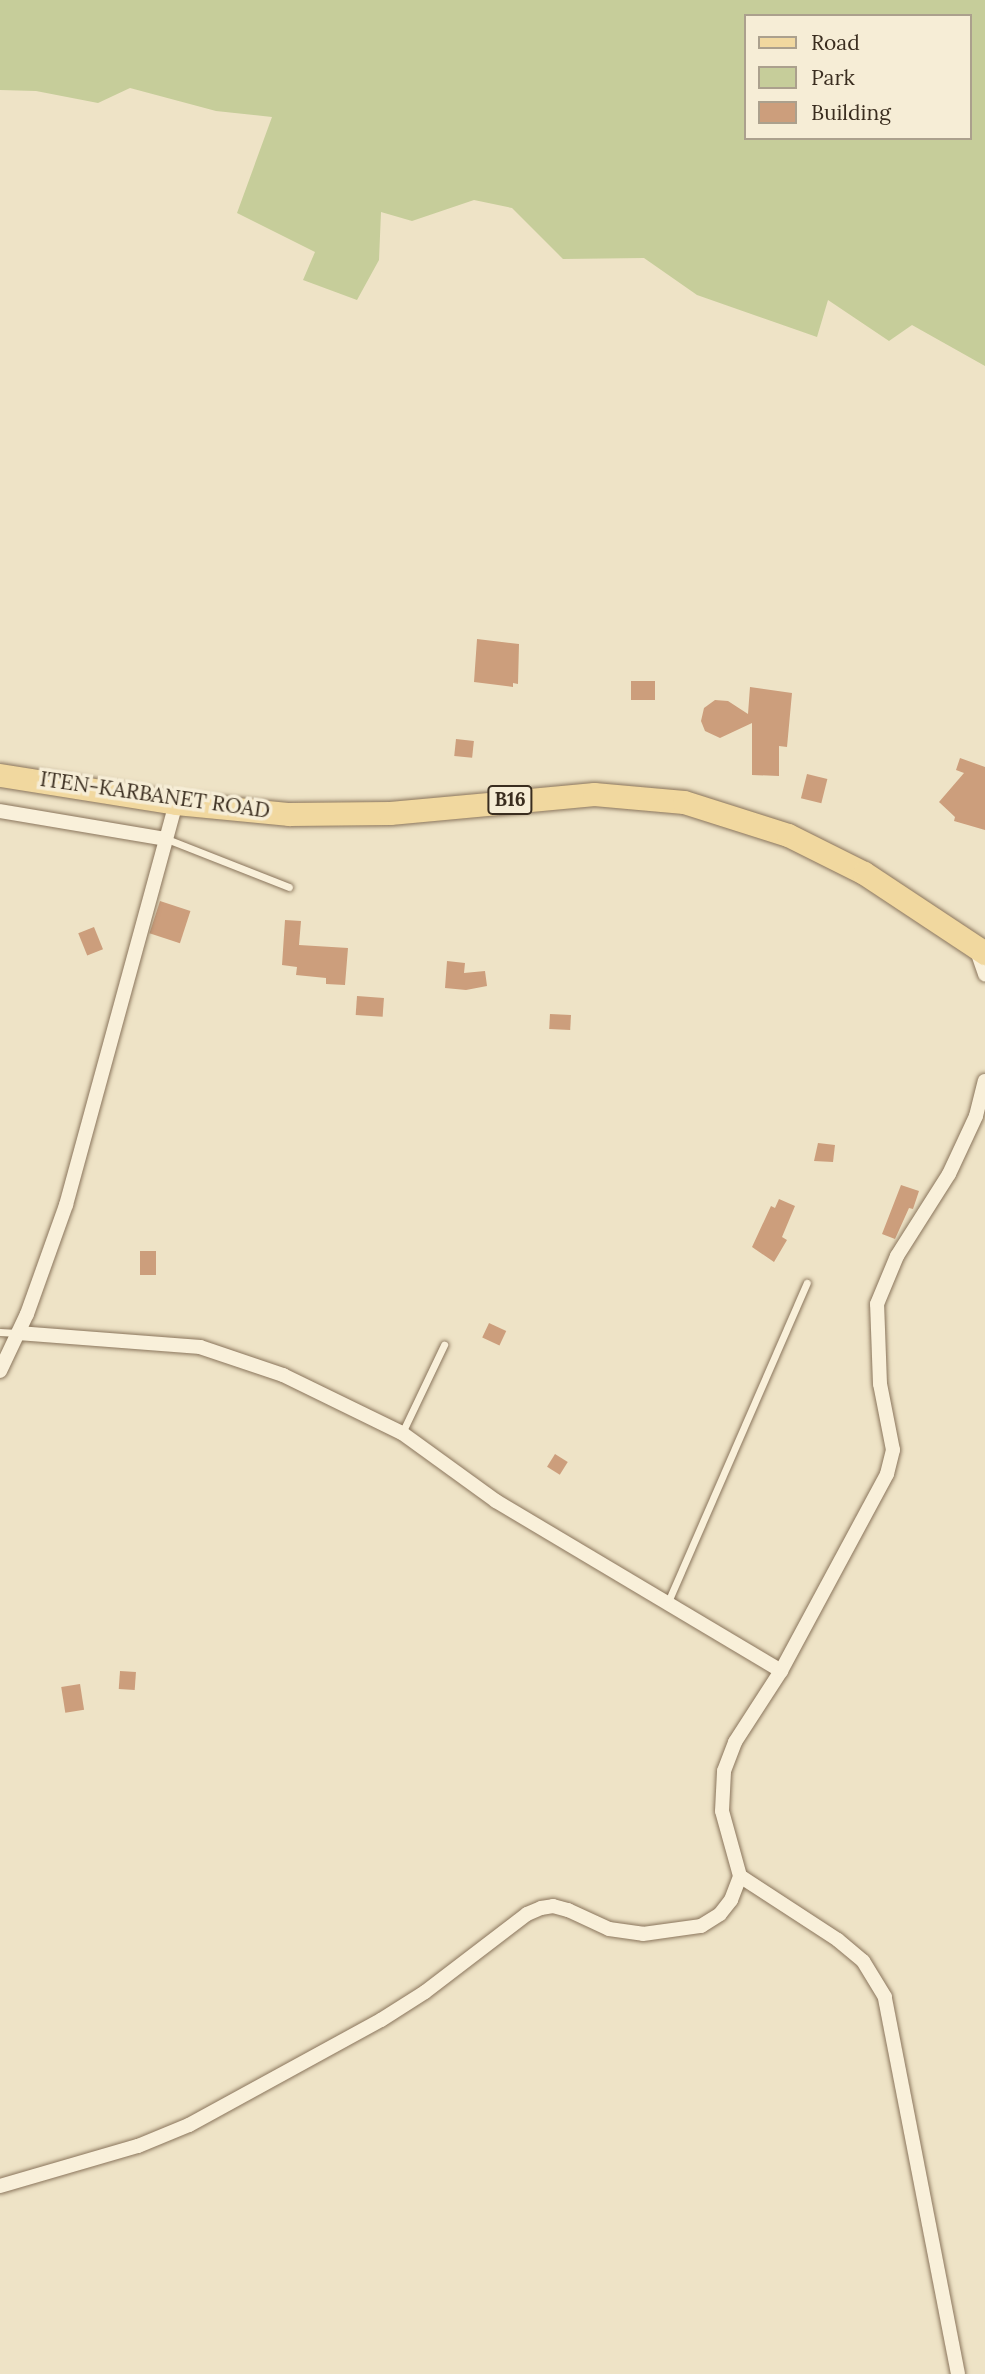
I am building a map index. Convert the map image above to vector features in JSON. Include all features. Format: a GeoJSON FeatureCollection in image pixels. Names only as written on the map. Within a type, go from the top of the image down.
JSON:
{"type":"FeatureCollection","features":[{"type":"Feature","properties":{"kind":"main road","name":"ITEN-KARBANET ROAD"},"geometry":{"type":"LineString","coordinates":[[0,775],[176,803],[289,814],[390,813],[594,794],[684,802],[788,835],[864,873],[981,951]]}},
{"type":"Feature","properties":{"kind":"street"},"geometry":{"type":"LineString","coordinates":[[0,1371],[18,1333],[66,1205],[176,803]]}},
{"type":"Feature","properties":{"kind":"street"},"geometry":{"type":"LineString","coordinates":[[0,811],[166,839]]}},
{"type":"Feature","properties":{"kind":"street"},"geometry":{"type":"LineString","coordinates":[[981,951],[985,974]]}},
{"type":"Feature","properties":{"kind":"street"},"geometry":{"type":"LineString","coordinates":[[0,2186],[138,2146],[189,2125],[381,2020],[425,1992],[527,1914],[541,1908],[553,1906],[609,1929],[643,1934],[701,1926],[720,1914],[731,1900],[740,1876],[722,1811],[724,1771],[752,1711],[780,1671],[887,1474],[894,1450],[880,1384],[877,1304],[897,1256],[949,1174],[976,1116],[985,1081]]}},
{"type":"Feature","properties":{"kind":"street"},"geometry":{"type":"LineString","coordinates":[[18,1333],[200,1347],[283,1375],[402,1433],[496,1501],[780,1671]]}},
{"type":"Feature","properties":{"kind":"street"},"geometry":{"type":"LineString","coordinates":[[740,1876],[838,1940],[863,1961],[885,1997],[958,2374]]}},
{"type":"Feature","properties":{"kind":"lane"},"geometry":{"type":"LineString","coordinates":[[166,839],[289,887]]}},
{"type":"Feature","properties":{"kind":"lane"},"geometry":{"type":"LineString","coordinates":[[668,1602],[807,1283]]}},
{"type":"Feature","properties":{"kind":"lane"},"geometry":{"type":"LineString","coordinates":[[0,1332],[18,1333]]}},
{"type":"Feature","properties":{"kind":"lane"},"geometry":{"type":"LineString","coordinates":[[402,1433],[444,1345]]}},
{"type":"Feature","properties":{"kind":"green space"},"geometry":{"type":"Polygon","coordinates":[[[0,0],[985,0],[985,366],[912,325],[889,341],[828,300],[817,337],[697,295],[644,258],[563,259],[512,208],[474,200],[412,221],[381,212],[379,260],[357,300],[303,280],[315,252],[237,213],[272,117],[216,111],[130,88],[98,103],[36,91],[0,90],[0,0]]]}},
{"type":"Feature","properties":{"kind":"building"},"geometry":{"type":"Polygon","coordinates":[[[477,639],[519,644],[518,684],[513,683],[513,687],[474,682],[477,639]]]}},
{"type":"Feature","properties":{"kind":"building"},"geometry":{"type":"Polygon","coordinates":[[[631,681],[655,681],[655,700],[631,700],[631,681]]]}},
{"type":"Feature","properties":{"kind":"building"},"geometry":{"type":"Polygon","coordinates":[[[750,687],[792,693],[787,747],[779,746],[779,776],[752,775],[752,723],[720,738],[705,731],[701,721],[704,708],[715,700],[728,701],[748,714],[750,687]]]}},
{"type":"Feature","properties":{"kind":"building"},"geometry":{"type":"Polygon","coordinates":[[[456,739],[474,741],[472,758],[454,756],[456,739]]]}},
{"type":"Feature","properties":{"kind":"building"},"geometry":{"type":"Polygon","coordinates":[[[960,758],[985,767],[985,830],[954,821],[955,817],[939,802],[964,773],[956,770],[960,758]]]}},
{"type":"Feature","properties":{"kind":"building"},"geometry":{"type":"Polygon","coordinates":[[[807,774],[827,779],[821,803],[801,798],[807,774]]]}},
{"type":"Feature","properties":{"kind":"building"},"geometry":{"type":"Polygon","coordinates":[[[160,901],[190,911],[180,943],[149,933],[160,901]]]}},
{"type":"Feature","properties":{"kind":"building"},"geometry":{"type":"Polygon","coordinates":[[[285,920],[301,921],[299,945],[348,948],[345,985],[326,984],[326,978],[296,975],[297,967],[282,965],[285,920]]]}},
{"type":"Feature","properties":{"kind":"building"},"geometry":{"type":"Polygon","coordinates":[[[94,927],[103,949],[87,956],[78,933],[94,927]]]}},
{"type":"Feature","properties":{"kind":"building"},"geometry":{"type":"Polygon","coordinates":[[[447,961],[465,963],[464,973],[485,971],[487,986],[466,990],[445,988],[447,961]]]}},
{"type":"Feature","properties":{"kind":"building"},"geometry":{"type":"Polygon","coordinates":[[[357,996],[384,998],[383,1017],[356,1015],[357,996]]]}},
{"type":"Feature","properties":{"kind":"building"},"geometry":{"type":"Polygon","coordinates":[[[550,1014],[571,1015],[570,1030],[549,1029],[550,1014]]]}},
{"type":"Feature","properties":{"kind":"building"},"geometry":{"type":"Polygon","coordinates":[[[818,1143],[835,1145],[833,1162],[814,1161],[818,1143]]]}},
{"type":"Feature","properties":{"kind":"building"},"geometry":{"type":"Polygon","coordinates":[[[901,1185],[919,1191],[913,1209],[909,1208],[895,1239],[882,1234],[901,1185]]]}},
{"type":"Feature","properties":{"kind":"building"},"geometry":{"type":"Polygon","coordinates":[[[779,1199],[795,1206],[782,1237],[787,1240],[774,1262],[752,1247],[771,1206],[775,1208],[779,1199]]]}},
{"type":"Feature","properties":{"kind":"building"},"geometry":{"type":"Polygon","coordinates":[[[140,1251],[156,1251],[156,1275],[140,1275],[140,1251]]]}},
{"type":"Feature","properties":{"kind":"building"},"geometry":{"type":"Polygon","coordinates":[[[489,1323],[506,1331],[499,1346],[482,1338],[489,1323]]]}},
{"type":"Feature","properties":{"kind":"building"},"geometry":{"type":"Polygon","coordinates":[[[555,1454],[568,1462],[560,1475],[547,1467],[555,1454]]]}},
{"type":"Feature","properties":{"kind":"building"},"geometry":{"type":"Polygon","coordinates":[[[120,1671],[136,1672],[135,1690],[119,1689],[120,1671]]]}},
{"type":"Feature","properties":{"kind":"building"},"geometry":{"type":"Polygon","coordinates":[[[80,1684],[84,1710],[65,1713],[61,1687],[80,1684]]]}}]}
